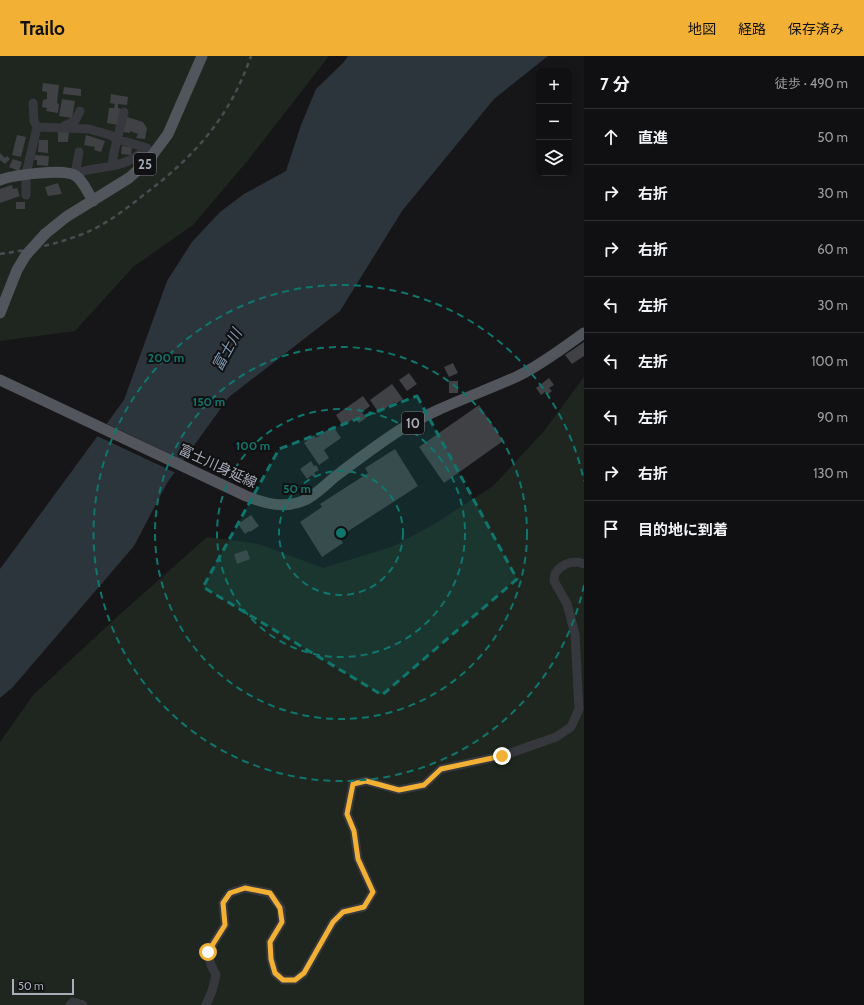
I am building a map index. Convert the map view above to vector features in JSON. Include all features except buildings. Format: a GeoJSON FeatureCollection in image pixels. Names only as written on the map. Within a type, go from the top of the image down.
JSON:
{"type":"FeatureCollection","features":[{"type":"Feature","properties":{"kind":"main road","name":"25"},"geometry":{"type":"LineString","coordinates":[[0,313],[17,270],[26,255],[45,234],[66,217],[93,202],[129,178],[157,151],[168,134],[202,56]]}},
{"type":"Feature","properties":{"kind":"main road"},"geometry":{"type":"LineString","coordinates":[[0,180],[26,174],[64,172],[75,175],[83,184],[93,202]]}},
{"type":"Feature","properties":{"kind":"main road","name":"富士川身延線"},"geometry":{"type":"LineString","coordinates":[[0,380],[246,496],[264,503],[280,505],[293,504],[306,499],[400,430],[460,400],[519,375],[584,333]]}},
{"type":"Feature","properties":{"kind":"street"},"geometry":{"type":"LineString","coordinates":[[26,195],[26,174],[37,127],[34,120],[33,103]]}},
{"type":"Feature","properties":{"kind":"street"},"geometry":{"type":"LineString","coordinates":[[60,127],[75,121],[80,111]]}},
{"type":"Feature","properties":{"kind":"street"},"geometry":{"type":"LineString","coordinates":[[112,166],[124,112]]}},
{"type":"Feature","properties":{"kind":"street"},"geometry":{"type":"LineString","coordinates":[[37,127],[89,129],[147,148],[134,159],[112,166],[81,171],[75,175]]}},
{"type":"Feature","properties":{"kind":"street"},"geometry":{"type":"LineString","coordinates":[[75,175],[79,152]]}},
{"type":"Feature","properties":{"kind":"street"},"geometry":{"type":"LineString","coordinates":[[206,1005],[212,991],[216,974],[211,965],[208,952],[225,925],[223,903],[230,893],[245,888],[270,893],[280,908],[282,922],[270,942],[271,959],[275,973],[283,980],[295,980],[304,973],[333,922],[343,912],[364,907],[373,892],[358,859],[354,831],[347,814],[353,784],[366,781],[399,790],[424,785],[441,769],[502,756],[556,737],[570,727],[579,709],[575,634],[567,604],[554,581],[556,571],[568,563],[579,562],[584,564]]}},
{"type":"Feature","properties":{"kind":"street"},"geometry":{"type":"LineString","coordinates":[[70,1005],[73,1002],[83,1005]]}},
{"type":"Feature","properties":{"kind":"highlighted area"},"geometry":{"type":"Polygon","coordinates":[[[417,396],[517,579],[382,695],[203,587],[279,449],[417,396]]]}},
{"type":"Feature","properties":{"kind":"shaded area"},"geometry":{"type":"Polygon","coordinates":[[[0,56],[329,56],[249,159],[193,225],[133,267],[75,331],[0,341],[0,56]]]}},
{"type":"Feature","properties":{"kind":"shaded area"},"geometry":{"type":"Polygon","coordinates":[[[584,377],[584,1005],[0,1005],[0,742],[34,694],[119,615],[207,537],[259,544],[323,568],[394,546],[436,523],[493,486],[544,431],[584,377]]]}},
{"type":"Feature","properties":{"kind":"water","name":"富士川"},"geometry":{"type":"Polygon","coordinates":[[[348,56],[548,56],[494,99],[402,211],[340,311],[229,397],[167,483],[134,546],[12,688],[0,698],[0,569],[124,400],[167,281],[192,242],[220,212],[244,194],[286,171],[301,125],[316,89],[343,63],[348,56]]]}},
{"type":"Feature","properties":{"kind":"pier"},"geometry":{"type":"Polygon","coordinates":[[[105,423],[185,461],[176,473],[95,435],[105,423]]]}},
{"type":"Feature","properties":{"kind":"railway"},"geometry":{"type":"LineString","coordinates":[[0,254],[30,249],[70,239],[88,232],[119,214],[134,203],[177,167],[208,135],[221,118],[232,99],[251,56]]}},
{"type":"Feature","properties":{"kind":"route"},"geometry":{"type":"LineString","coordinates":[[208,952],[225,925],[223,903],[230,893],[245,888],[270,893],[280,908],[282,922],[270,942],[271,959],[275,973],[283,980],[295,980],[304,973],[333,922],[343,912],[364,907],[373,892],[358,859],[354,831],[347,814],[353,784],[366,781],[399,790],[424,785],[441,769],[502,756]]}}]}
